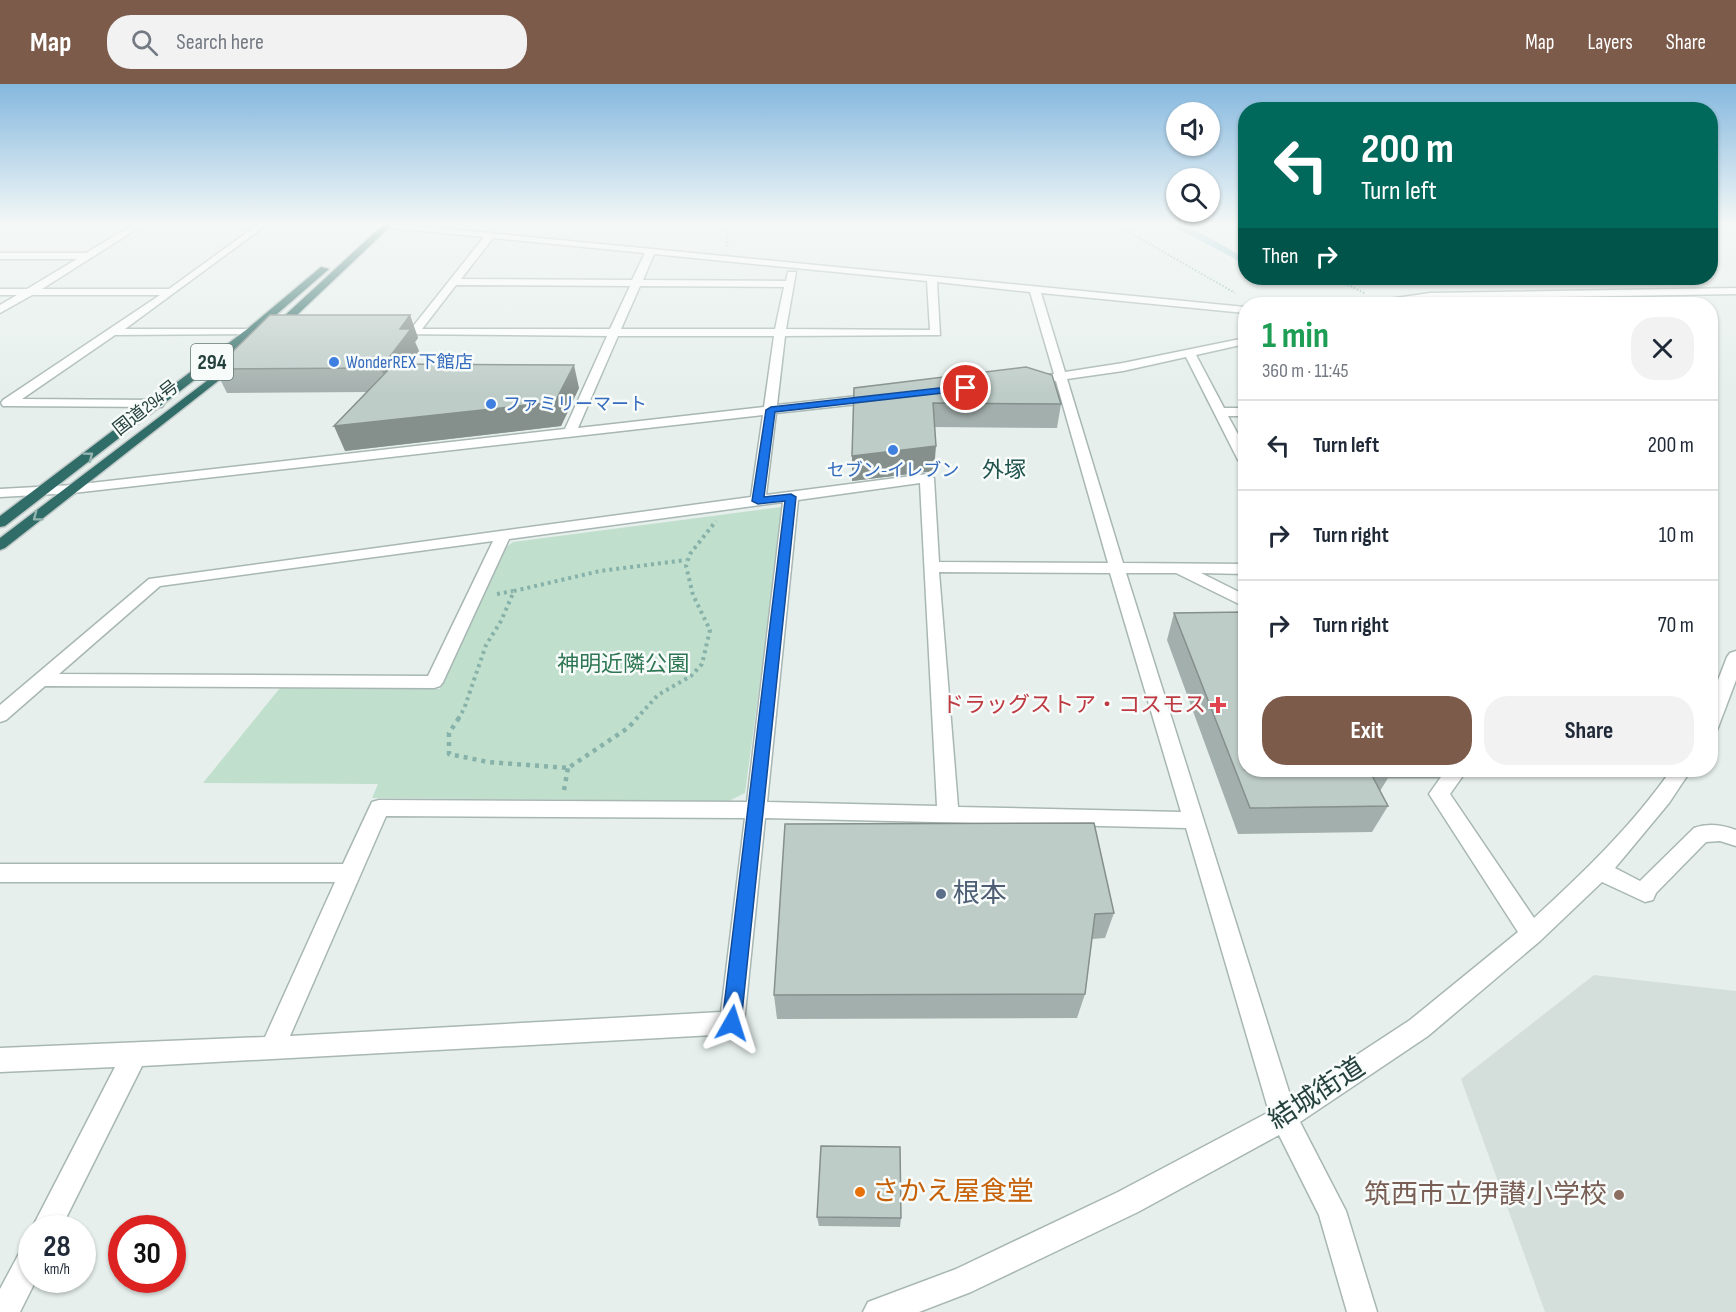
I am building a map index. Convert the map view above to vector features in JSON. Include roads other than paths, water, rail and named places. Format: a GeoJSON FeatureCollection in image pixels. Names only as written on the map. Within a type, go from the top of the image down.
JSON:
{"type":"FeatureCollection","features":[{"type":"Feature","properties":{"kind":"highway","name":"国道294号"},"geometry":{"type":"LineString","coordinates":[[0,523],[250,332],[309,280]]}},
{"type":"Feature","properties":{"kind":"highway","name":"国道294号"},"geometry":{"type":"LineString","coordinates":[[0,545],[251,349],[328,280]]}},
{"type":"Feature","properties":{"kind":"street"},"geometry":{"type":"LineString","coordinates":[[0,310],[51,280]]}},
{"type":"Feature","properties":{"kind":"street"},"geometry":{"type":"LineString","coordinates":[[4,403],[114,332],[187,280]]}},
{"type":"Feature","properties":{"kind":"street"},"geometry":{"type":"LineString","coordinates":[[758,501],[780,333],[791,280]]}},
{"type":"Feature","properties":{"kind":"street"},"geometry":{"type":"LineString","coordinates":[[378,332],[936,333],[932,280]]}},
{"type":"Feature","properties":{"kind":"street"},"geometry":{"type":"LineString","coordinates":[[935,280],[1035,290],[1238,304]]}},
{"type":"Feature","properties":{"kind":"street"},"geometry":{"type":"LineString","coordinates":[[414,332],[454,282],[790,284]]}},
{"type":"Feature","properties":{"kind":"street"},"geometry":{"type":"LineString","coordinates":[[569,434],[637,282]]}},
{"type":"Feature","properties":{"kind":"street"},"geometry":{"type":"LineString","coordinates":[[1035,290],[1059,378],[1284,1118],[1332,1211],[1362,1312]]}},
{"type":"Feature","properties":{"kind":"street"},"geometry":{"type":"LineString","coordinates":[[1430,297],[1736,291]]}},
{"type":"Feature","properties":{"kind":"street"},"geometry":{"type":"LineString","coordinates":[[0,292],[171,292]]}},
{"type":"Feature","properties":{"kind":"street"},"geometry":{"type":"LineString","coordinates":[[114,332],[296,332]]}},
{"type":"Feature","properties":{"kind":"street"},"geometry":{"type":"LineString","coordinates":[[1012,383],[1059,378],[1190,354],[1238,343]]}},
{"type":"Feature","properties":{"kind":"street"},"geometry":{"type":"LineString","coordinates":[[1190,354],[1238,447]]}},
{"type":"Feature","properties":{"kind":"street"},"geometry":{"type":"LineString","coordinates":[[0,493],[73,489],[884,397]]}},
{"type":"Feature","properties":{"kind":"street"},"geometry":{"type":"LineString","coordinates":[[4,403],[158,404]]}},
{"type":"Feature","properties":{"kind":"street"},"geometry":{"type":"LineString","coordinates":[[1220,412],[1238,412]]}},
{"type":"Feature","properties":{"kind":"street"},"geometry":{"type":"LineString","coordinates":[[0,715],[155,582],[927,478],[948,814]]}},
{"type":"Feature","properties":{"kind":"street"},"geometry":{"type":"LineString","coordinates":[[0,1060],[272,1049],[732,1023],[791,497]]}},
{"type":"Feature","properties":{"kind":"street"},"geometry":{"type":"LineString","coordinates":[[42,680],[434,682],[503,536]]}},
{"type":"Feature","properties":{"kind":"street"},"geometry":{"type":"LineString","coordinates":[[931,567],[1238,569]]}},
{"type":"Feature","properties":{"kind":"street"},"geometry":{"type":"LineString","coordinates":[[1179,569],[1238,598]]}},
{"type":"Feature","properties":{"kind":"street"},"geometry":{"type":"LineString","coordinates":[[1718,704],[1736,657]]}},
{"type":"Feature","properties":{"kind":"street"},"geometry":{"type":"LineString","coordinates":[[1452,777],[1439,794],[1532,934]]}},
{"type":"Feature","properties":{"kind":"street","name":"結城街道"},"geometry":{"type":"LineString","coordinates":[[878,1312],[961,1282],[1108,1212],[1284,1118],[1419,1028],[1532,934],[1600,871],[1662,798],[1676,777]]}},
{"type":"Feature","properties":{"kind":"street"},"geometry":{"type":"LineString","coordinates":[[272,1049],[379,808],[755,810],[1194,820]]}},
{"type":"Feature","properties":{"kind":"street"},"geometry":{"type":"LineString","coordinates":[[1600,871],[1645,893],[1648,886],[1701,834],[1720,833],[1736,838]]}},
{"type":"Feature","properties":{"kind":"street"},"geometry":{"type":"LineString","coordinates":[[0,873],[350,873]]}},
{"type":"Feature","properties":{"kind":"street"},"geometry":{"type":"LineString","coordinates":[[53,1215],[135,1054]]}},
{"type":"Feature","properties":{"kind":"street"},"geometry":{"type":"LineString","coordinates":[[4,1312],[18,1285]]}},
{"type":"Feature","properties":{"kind":"place","name":"WonderREX 下館店"},"geometry":{"type":"Point","coordinates":[334,362]}},
{"type":"Feature","properties":{"kind":"place","name":"ファミリーマート"},"geometry":{"type":"Point","coordinates":[491,404]}},
{"type":"Feature","properties":{"kind":"place","name":"セブン-イレブン"},"geometry":{"type":"Point","coordinates":[893,450]}},
{"type":"Feature","properties":{"kind":"place","name":"ドラッグストア・コスモス"},"geometry":{"type":"Point","coordinates":[1218,705]}},
{"type":"Feature","properties":{"kind":"place","name":"根本"},"geometry":{"type":"Point","coordinates":[941,894]}},
{"type":"Feature","properties":{"kind":"place","name":"さかえ屋食堂"},"geometry":{"type":"Point","coordinates":[860,1192]}},
{"type":"Feature","properties":{"kind":"place","name":"筑西市立伊讃小学校"},"geometry":{"type":"Point","coordinates":[1619,1195]}},
{"type":"Feature","properties":{"kind":"district","name":"外塚"},"geometry":{"type":"Point","coordinates":[1004,470]}},
{"type":"Feature","properties":{"kind":"park label","name":"神明近隣公園"},"geometry":{"type":"Point","coordinates":[623,664]}}]}
